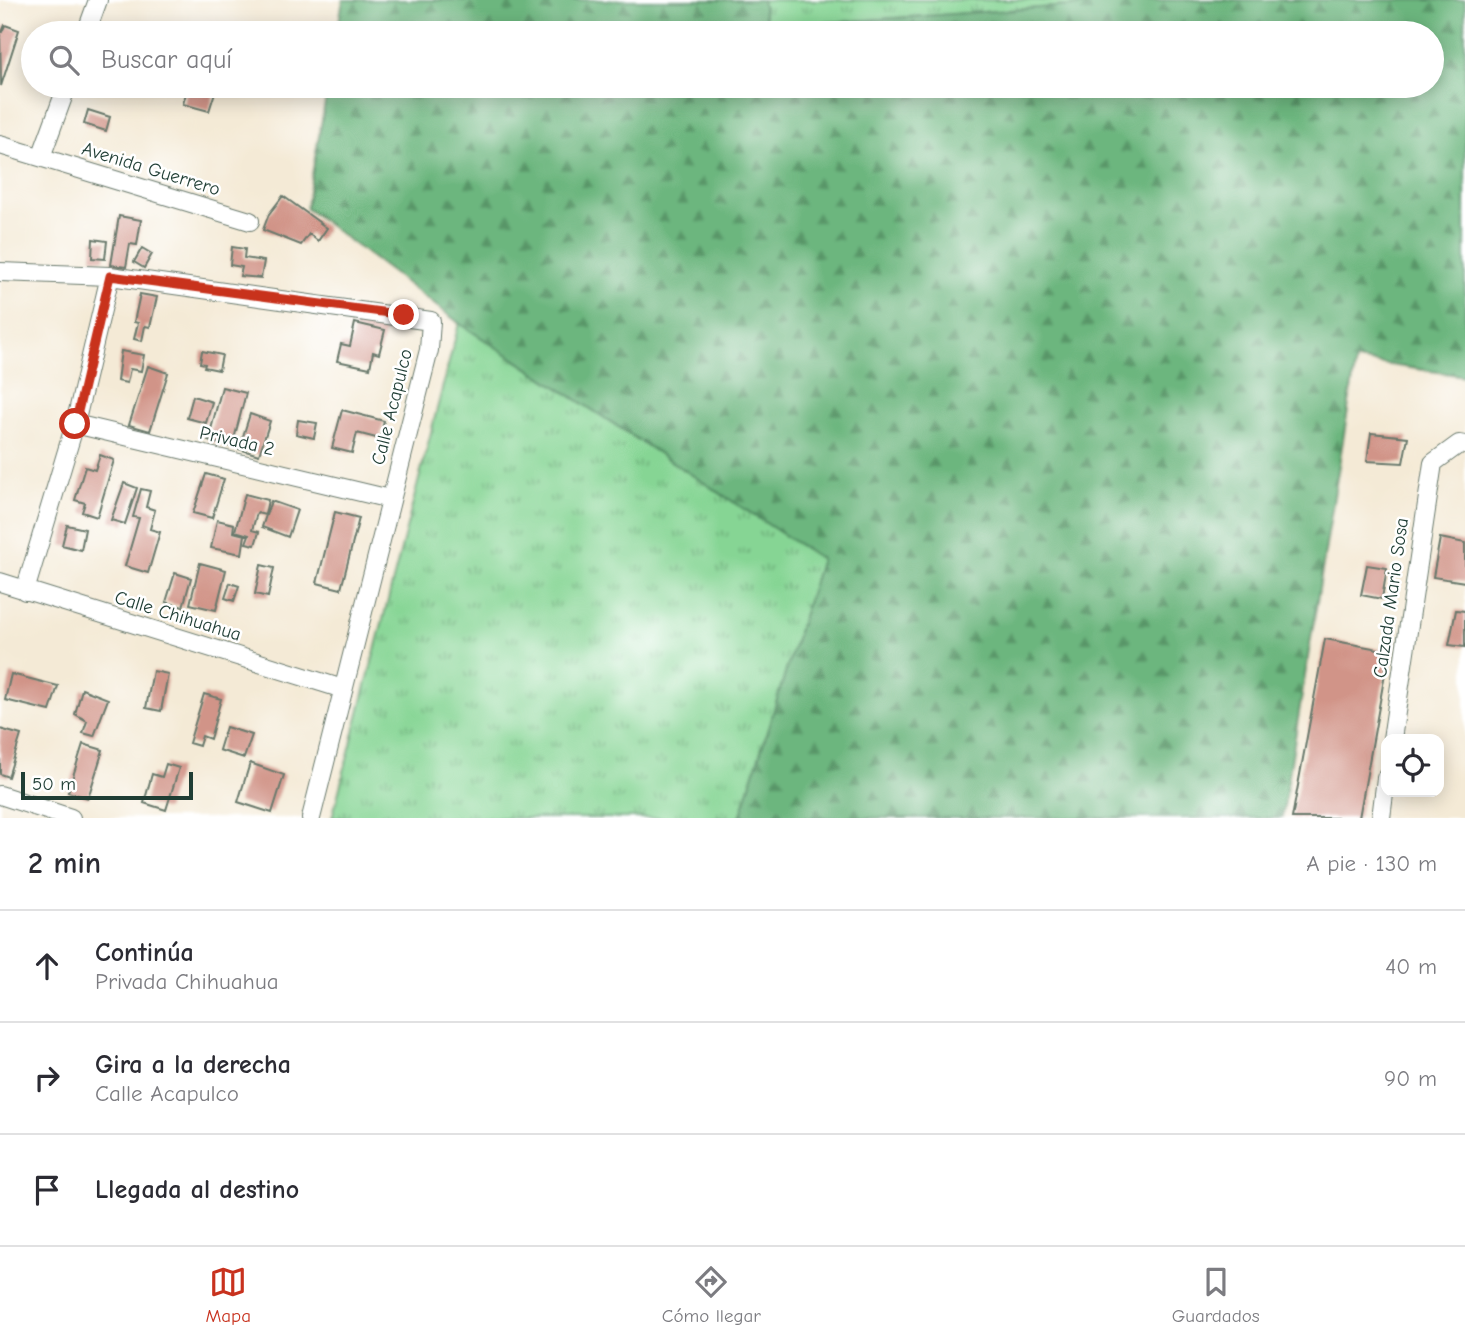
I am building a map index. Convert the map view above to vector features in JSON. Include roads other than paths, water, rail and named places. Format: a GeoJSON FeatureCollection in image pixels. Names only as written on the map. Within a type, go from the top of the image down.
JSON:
{"type":"FeatureCollection","features":[{"type":"Feature","properties":{"kind":"street"},"geometry":{"type":"LineString","coordinates":[[90,21],[97,0]]}},
{"type":"Feature","properties":{"kind":"street"},"geometry":{"type":"LineString","coordinates":[[41,157],[62,98]]}},
{"type":"Feature","properties":{"kind":"street","name":"Avenida Guerrero"},"geometry":{"type":"LineString","coordinates":[[0,145],[250,221]]}},
{"type":"Feature","properties":{"kind":"street"},"geometry":{"type":"LineString","coordinates":[[0,272],[110,276],[75,424],[25,591]]}},
{"type":"Feature","properties":{"kind":"street","name":"Calle Acapulco"},"geometry":{"type":"LineString","coordinates":[[110,276],[431,321],[429,350],[311,818]]}},
{"type":"Feature","properties":{"kind":"street","name":"Privada 2"},"geometry":{"type":"LineString","coordinates":[[75,424],[390,499]]}},
{"type":"Feature","properties":{"kind":"street","name":"Calzada Mario Sosa"},"geometry":{"type":"LineString","coordinates":[[1393,734],[1433,463],[1459,444],[1465,445]]}},
{"type":"Feature","properties":{"kind":"street","name":"Calle Chihuahua"},"geometry":{"type":"LineString","coordinates":[[0,582],[343,689]]}},
{"type":"Feature","properties":{"kind":"street"},"geometry":{"type":"LineString","coordinates":[[0,796],[71,818]]}},
{"type":"Feature","properties":{"kind":"street"},"geometry":{"type":"LineString","coordinates":[[1381,818],[1384,797]]}}]}
